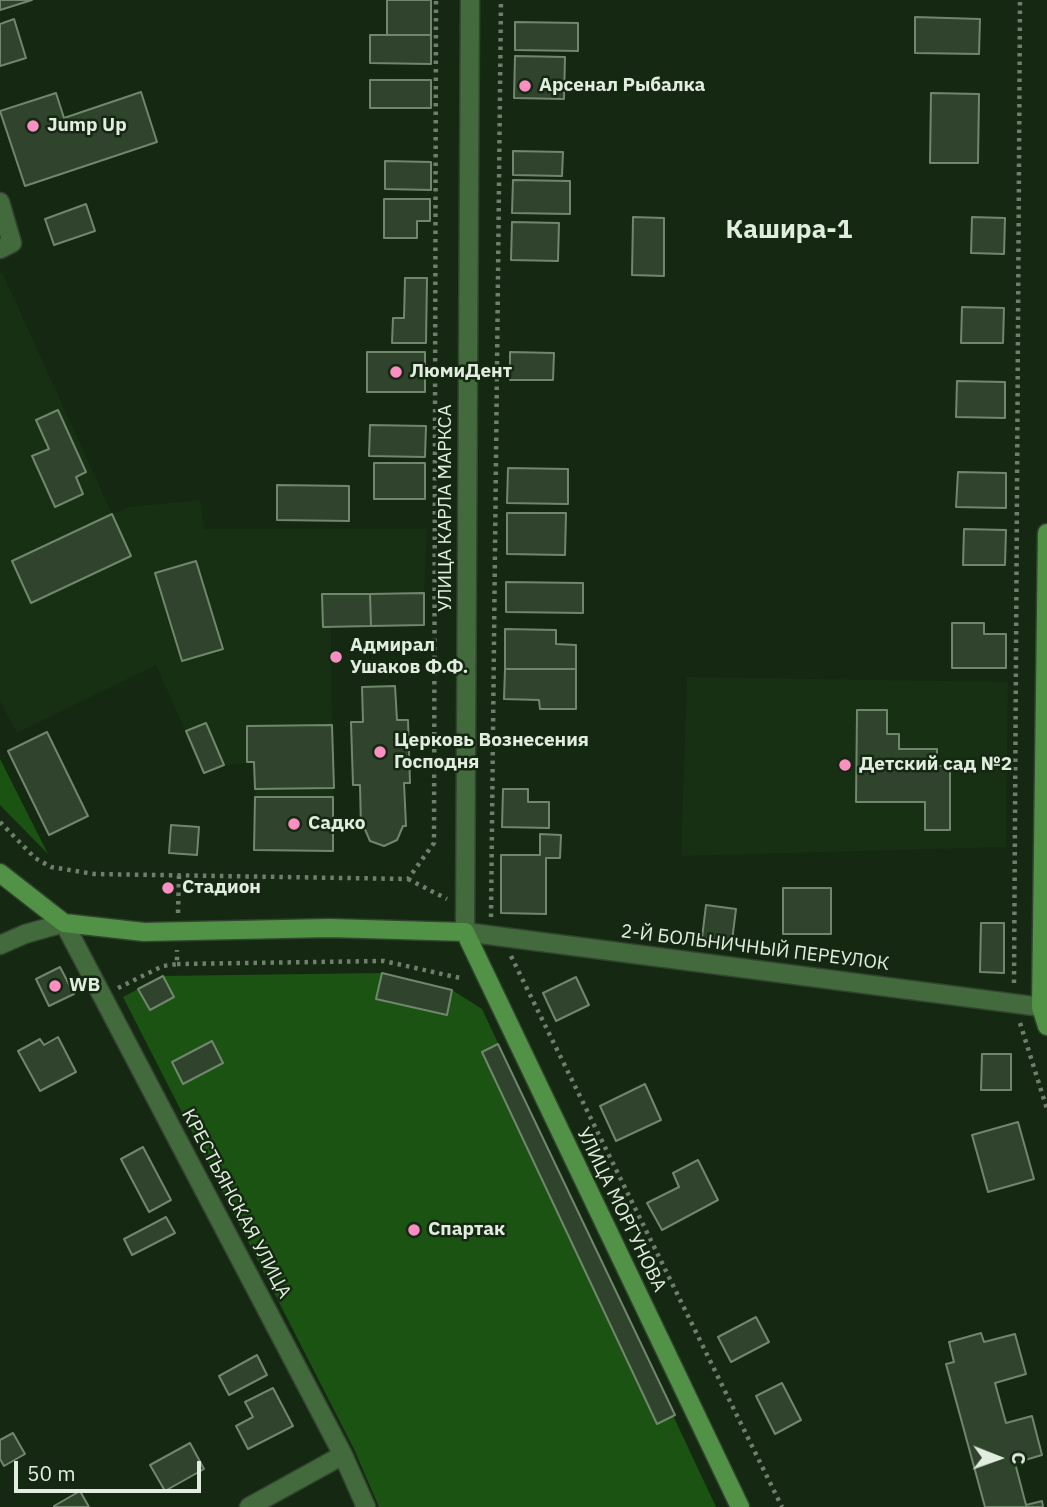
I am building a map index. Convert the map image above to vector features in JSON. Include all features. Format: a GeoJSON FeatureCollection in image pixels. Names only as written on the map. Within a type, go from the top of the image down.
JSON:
{"type":"FeatureCollection","features":[{"type":"Feature","properties":{"kind":"main road"},"geometry":{"type":"LineString","coordinates":[[1047,533],[1041,1007],[1047,1027]]}},
{"type":"Feature","properties":{"kind":"main road"},"geometry":{"type":"LineString","coordinates":[[0,873],[64,923],[144,932],[330,928],[465,932]]}},
{"type":"Feature","properties":{"kind":"main road","name":"УЛИЦА МОРГУНОВА"},"geometry":{"type":"LineString","coordinates":[[465,932],[740,1507]]}},
{"type":"Feature","properties":{"kind":"street","name":"УЛИЦА КАРЛА МАРКСА"},"geometry":{"type":"LineString","coordinates":[[465,932],[470,0]]}},
{"type":"Feature","properties":{"kind":"street"},"geometry":{"type":"LineString","coordinates":[[0,202],[12,243],[0,249]]}},
{"type":"Feature","properties":{"kind":"street"},"geometry":{"type":"LineString","coordinates":[[0,945],[25,934],[64,923]]}},
{"type":"Feature","properties":{"kind":"street","name":"КРЕСТЬЯНСКАЯ УЛИЦА"},"geometry":{"type":"LineString","coordinates":[[64,923],[343,1455],[366,1507]]}},
{"type":"Feature","properties":{"kind":"street","name":"2-Й БОЛЬНИЧНЫЙ ПЕРЕУЛОК"},"geometry":{"type":"LineString","coordinates":[[465,932],[1041,1007]]}},
{"type":"Feature","properties":{"kind":"street"},"geometry":{"type":"LineString","coordinates":[[249,1507],[343,1455]]}},
{"type":"Feature","properties":{"kind":"path"},"geometry":{"type":"LineString","coordinates":[[0,822],[35,858],[51,867],[94,874],[408,879],[434,844],[436,0]]}},
{"type":"Feature","properties":{"kind":"path"},"geometry":{"type":"LineString","coordinates":[[491,921],[501,0]]}},
{"type":"Feature","properties":{"kind":"path"},"geometry":{"type":"LineString","coordinates":[[1020,0],[1014,1003],[1047,1109]]}},
{"type":"Feature","properties":{"kind":"path"},"geometry":{"type":"LineString","coordinates":[[513,938],[510,959],[782,1507]]}},
{"type":"Feature","properties":{"kind":"path"},"geometry":{"type":"LineString","coordinates":[[177,964],[384,961],[460,978],[510,959]]}},
{"type":"Feature","properties":{"kind":"shaded area"},"geometry":{"type":"Polygon","coordinates":[[[2,272],[112,514],[128,507],[200,500],[204,529],[427,529],[424,593],[322,594],[323,626],[331,627],[333,797],[255,797],[254,762],[224,765],[204,773],[156,665],[17,733],[0,701],[2,272]]]}},
{"type":"Feature","properties":{"kind":"shaded area","name":"Детский сад №2"},"geometry":{"type":"Polygon","coordinates":[[[687,677],[1008,682],[1006,847],[681,856],[687,677]]]}},
{"type":"Feature","properties":{"kind":"green space"},"geometry":{"type":"Polygon","coordinates":[[[0,759],[48,854],[0,805],[0,759]]]}},
{"type":"Feature","properties":{"kind":"green space","name":"Спартак"},"geometry":{"type":"Polygon","coordinates":[[[382,973],[452,990],[482,1009],[716,1507],[379,1507],[354,1449],[123,997],[163,976],[382,973]]]}},
{"type":"Feature","properties":{"kind":"building"},"geometry":{"type":"Polygon","coordinates":[[[0,0],[32,0],[0,10],[0,0]]]}},
{"type":"Feature","properties":{"kind":"building"},"geometry":{"type":"Polygon","coordinates":[[[387,0],[431,0],[431,35],[387,35],[387,0]]]}},
{"type":"Feature","properties":{"kind":"building"},"geometry":{"type":"Polygon","coordinates":[[[915,17],[980,19],[979,54],[915,53],[915,17]]]}},
{"type":"Feature","properties":{"kind":"building"},"geometry":{"type":"Polygon","coordinates":[[[14,19],[26,58],[0,66],[0,24],[14,19]]]}},
{"type":"Feature","properties":{"kind":"building"},"geometry":{"type":"Polygon","coordinates":[[[515,22],[578,23],[578,51],[515,50],[515,22]]]}},
{"type":"Feature","properties":{"kind":"building"},"geometry":{"type":"Polygon","coordinates":[[[370,35],[431,35],[431,64],[370,63],[370,35]]]}},
{"type":"Feature","properties":{"kind":"building"},"geometry":{"type":"Polygon","coordinates":[[[515,56],[565,57],[564,99],[514,98],[515,56]]]}},
{"type":"Feature","properties":{"kind":"building"},"geometry":{"type":"Polygon","coordinates":[[[370,80],[431,80],[431,108],[370,108],[370,80]]]}},
{"type":"Feature","properties":{"kind":"building"},"geometry":{"type":"Polygon","coordinates":[[[141,92],[157,142],[25,186],[0,111],[56,93],[64,118],[141,92]]]}},
{"type":"Feature","properties":{"kind":"building"},"geometry":{"type":"Polygon","coordinates":[[[931,93],[979,94],[978,163],[930,163],[931,93]]]}},
{"type":"Feature","properties":{"kind":"building"},"geometry":{"type":"Polygon","coordinates":[[[513,151],[563,152],[562,176],[513,175],[513,151]]]}},
{"type":"Feature","properties":{"kind":"building"},"geometry":{"type":"Polygon","coordinates":[[[385,161],[431,162],[431,190],[385,189],[385,161]]]}},
{"type":"Feature","properties":{"kind":"building"},"geometry":{"type":"Polygon","coordinates":[[[513,180],[570,181],[570,214],[512,213],[513,180]]]}},
{"type":"Feature","properties":{"kind":"building"},"geometry":{"type":"Polygon","coordinates":[[[384,199],[430,199],[430,221],[417,221],[417,238],[384,238],[384,199]]]}},
{"type":"Feature","properties":{"kind":"building"},"geometry":{"type":"Polygon","coordinates":[[[86,204],[95,231],[54,245],[45,219],[86,204]]]}},
{"type":"Feature","properties":{"kind":"building"},"geometry":{"type":"Polygon","coordinates":[[[633,217],[664,218],[664,276],[632,275],[633,217]]]}},
{"type":"Feature","properties":{"kind":"building"},"geometry":{"type":"Polygon","coordinates":[[[972,217],[1005,218],[1004,254],[971,253],[972,217]]]}},
{"type":"Feature","properties":{"kind":"building"},"geometry":{"type":"Polygon","coordinates":[[[512,222],[559,223],[558,261],[511,260],[512,222]]]}},
{"type":"Feature","properties":{"kind":"building"},"geometry":{"type":"Polygon","coordinates":[[[405,278],[427,278],[426,343],[392,343],[393,318],[404,318],[405,278]]]}},
{"type":"Feature","properties":{"kind":"building"},"geometry":{"type":"Polygon","coordinates":[[[962,307],[1004,308],[1003,343],[961,343],[962,307]]]}},
{"type":"Feature","properties":{"kind":"building","name":"ЛюмиДент"},"geometry":{"type":"Polygon","coordinates":[[[367,352],[425,352],[425,392],[367,392],[367,352]]]}},
{"type":"Feature","properties":{"kind":"building"},"geometry":{"type":"Polygon","coordinates":[[[510,352],[554,353],[553,380],[510,380],[510,352]]]}},
{"type":"Feature","properties":{"kind":"building"},"geometry":{"type":"Polygon","coordinates":[[[957,381],[1005,382],[1005,418],[956,417],[957,381]]]}},
{"type":"Feature","properties":{"kind":"building"},"geometry":{"type":"Polygon","coordinates":[[[58,410],[86,472],[76,477],[83,494],[55,507],[32,456],[49,449],[36,420],[58,410]]]}},
{"type":"Feature","properties":{"kind":"building"},"geometry":{"type":"Polygon","coordinates":[[[370,425],[426,426],[425,457],[369,456],[370,425]]]}},
{"type":"Feature","properties":{"kind":"building"},"geometry":{"type":"Polygon","coordinates":[[[374,463],[425,463],[425,499],[374,499],[374,463]]]}},
{"type":"Feature","properties":{"kind":"building"},"geometry":{"type":"Polygon","coordinates":[[[508,468],[568,469],[568,504],[507,503],[508,468]]]}},
{"type":"Feature","properties":{"kind":"building"},"geometry":{"type":"Polygon","coordinates":[[[958,472],[1006,473],[1006,508],[956,507],[958,472]]]}},
{"type":"Feature","properties":{"kind":"building"},"geometry":{"type":"Polygon","coordinates":[[[277,485],[349,486],[349,521],[277,520],[277,485]]]}},
{"type":"Feature","properties":{"kind":"building"},"geometry":{"type":"Polygon","coordinates":[[[507,513],[566,513],[565,555],[507,554],[507,513]]]}},
{"type":"Feature","properties":{"kind":"building"},"geometry":{"type":"Polygon","coordinates":[[[112,514],[131,556],[31,603],[12,561],[112,514]]]}},
{"type":"Feature","properties":{"kind":"building"},"geometry":{"type":"Polygon","coordinates":[[[964,529],[1006,530],[1005,565],[963,565],[964,529]]]}},
{"type":"Feature","properties":{"kind":"building"},"geometry":{"type":"Polygon","coordinates":[[[196,561],[223,649],[182,661],[155,573],[196,561]]]}},
{"type":"Feature","properties":{"kind":"building"},"geometry":{"type":"Polygon","coordinates":[[[506,582],[583,583],[583,613],[506,612],[506,582]]]}},
{"type":"Feature","properties":{"kind":"building"},"geometry":{"type":"Polygon","coordinates":[[[424,593],[424,625],[371,626],[370,594],[424,593]]]}},
{"type":"Feature","properties":{"kind":"building"},"geometry":{"type":"Polygon","coordinates":[[[322,594],[370,594],[371,626],[323,627],[322,594]]]}},
{"type":"Feature","properties":{"kind":"building"},"geometry":{"type":"Polygon","coordinates":[[[952,623],[984,623],[984,634],[1006,634],[1006,668],[952,668],[952,623]]]}},
{"type":"Feature","properties":{"kind":"building"},"geometry":{"type":"Polygon","coordinates":[[[505,629],[556,630],[556,644],[576,645],[576,669],[505,669],[505,629]]]}},
{"type":"Feature","properties":{"kind":"building"},"geometry":{"type":"Polygon","coordinates":[[[505,669],[576,669],[576,709],[540,709],[539,700],[504,699],[505,669]]]}},
{"type":"Feature","properties":{"kind":"building","name":"Церковь Вознесения Господня"},"geometry":{"type":"Polygon","coordinates":[[[395,686],[397,720],[408,720],[410,783],[404,783],[406,826],[403,826],[397,840],[384,846],[370,841],[364,827],[361,828],[360,785],[353,785],[351,722],[363,722],[362,687],[395,686]]]}},
{"type":"Feature","properties":{"kind":"building"},"geometry":{"type":"Polygon","coordinates":[[[857,710],[887,710],[887,734],[899,734],[899,749],[937,749],[937,766],[950,766],[950,830],[925,830],[925,802],[856,802],[857,710]]]}},
{"type":"Feature","properties":{"kind":"building"},"geometry":{"type":"Polygon","coordinates":[[[206,723],[224,765],[204,773],[186,731],[206,723]]]}},
{"type":"Feature","properties":{"kind":"building"},"geometry":{"type":"Polygon","coordinates":[[[332,725],[334,788],[255,789],[254,762],[247,762],[247,726],[332,725]]]}},
{"type":"Feature","properties":{"kind":"building"},"geometry":{"type":"Polygon","coordinates":[[[47,732],[88,816],[49,835],[8,751],[47,732]]]}},
{"type":"Feature","properties":{"kind":"building"},"geometry":{"type":"Polygon","coordinates":[[[503,789],[528,789],[528,802],[549,802],[549,828],[502,827],[503,789]]]}},
{"type":"Feature","properties":{"kind":"building","name":"Садко"},"geometry":{"type":"Polygon","coordinates":[[[255,797],[333,797],[333,851],[254,850],[255,797]]]}},
{"type":"Feature","properties":{"kind":"building"},"geometry":{"type":"Polygon","coordinates":[[[171,825],[199,827],[197,855],[169,853],[171,825]]]}},
{"type":"Feature","properties":{"kind":"building"},"geometry":{"type":"Polygon","coordinates":[[[540,834],[561,835],[560,858],[546,858],[546,914],[501,913],[501,855],[540,855],[540,834]]]}},
{"type":"Feature","properties":{"kind":"building"},"geometry":{"type":"Polygon","coordinates":[[[783,888],[831,888],[831,934],[783,934],[783,888]]]}},
{"type":"Feature","properties":{"kind":"building"},"geometry":{"type":"Polygon","coordinates":[[[706,905],[736,909],[732,941],[702,938],[706,905]]]}},
{"type":"Feature","properties":{"kind":"building"},"geometry":{"type":"Polygon","coordinates":[[[981,923],[1004,923],[1004,973],[980,972],[981,923]]]}},
{"type":"Feature","properties":{"kind":"building","name":"WB"},"geometry":{"type":"Polygon","coordinates":[[[60,967],[74,994],[49,1006],[36,979],[60,967]]]}},
{"type":"Feature","properties":{"kind":"building"},"geometry":{"type":"Polygon","coordinates":[[[382,973],[452,990],[447,1015],[376,999],[382,973]]]}},
{"type":"Feature","properties":{"kind":"building"},"geometry":{"type":"Polygon","coordinates":[[[163,976],[174,997],[150,1010],[138,989],[163,976]]]}},
{"type":"Feature","properties":{"kind":"building"},"geometry":{"type":"Polygon","coordinates":[[[576,977],[589,1005],[556,1021],[543,993],[576,977]]]}},
{"type":"Feature","properties":{"kind":"building"},"geometry":{"type":"Polygon","coordinates":[[[58,1037],[76,1072],[40,1091],[18,1051],[40,1039],[44,1045],[58,1037]]]}},
{"type":"Feature","properties":{"kind":"building"},"geometry":{"type":"Polygon","coordinates":[[[212,1041],[223,1063],[183,1084],[172,1062],[212,1041]]]}},
{"type":"Feature","properties":{"kind":"building"},"geometry":{"type":"Polygon","coordinates":[[[498,1044],[675,1415],[657,1424],[482,1052],[498,1044]]]}},
{"type":"Feature","properties":{"kind":"building"},"geometry":{"type":"Polygon","coordinates":[[[982,1054],[1011,1054],[1011,1090],[981,1090],[982,1054]]]}},
{"type":"Feature","properties":{"kind":"building"},"geometry":{"type":"Polygon","coordinates":[[[645,1084],[661,1120],[616,1141],[600,1106],[645,1084]]]}},
{"type":"Feature","properties":{"kind":"building"},"geometry":{"type":"Polygon","coordinates":[[[1018,1122],[1034,1179],[988,1192],[972,1135],[1018,1122]]]}},
{"type":"Feature","properties":{"kind":"building"},"geometry":{"type":"Polygon","coordinates":[[[143,1147],[171,1200],[149,1212],[121,1159],[143,1147]]]}},
{"type":"Feature","properties":{"kind":"building"},"geometry":{"type":"Polygon","coordinates":[[[698,1160],[718,1200],[662,1230],[647,1203],[679,1187],[673,1173],[698,1160]]]}},
{"type":"Feature","properties":{"kind":"building"},"geometry":{"type":"Polygon","coordinates":[[[166,1217],[175,1233],[132,1255],[124,1239],[166,1217]]]}},
{"type":"Feature","properties":{"kind":"building"},"geometry":{"type":"Polygon","coordinates":[[[756,1317],[769,1342],[731,1362],[718,1337],[756,1317]]]}},
{"type":"Feature","properties":{"kind":"building"},"geometry":{"type":"Polygon","coordinates":[[[981,1333],[984,1342],[1015,1334],[1026,1374],[995,1383],[1006,1423],[1032,1416],[1042,1455],[1015,1463],[1026,1505],[1042,1501],[1043,1507],[985,1507],[946,1364],[954,1362],[949,1342],[981,1333]]]}},
{"type":"Feature","properties":{"kind":"building"},"geometry":{"type":"Polygon","coordinates":[[[257,1355],[267,1375],[229,1395],[219,1376],[257,1355]]]}},
{"type":"Feature","properties":{"kind":"building"},"geometry":{"type":"Polygon","coordinates":[[[782,1383],[801,1420],[775,1434],[756,1396],[782,1383]]]}},
{"type":"Feature","properties":{"kind":"building"},"geometry":{"type":"Polygon","coordinates":[[[273,1388],[293,1426],[248,1449],[236,1426],[253,1417],[245,1402],[273,1388]]]}},
{"type":"Feature","properties":{"kind":"building"},"geometry":{"type":"Polygon","coordinates":[[[13,1433],[25,1454],[4,1466],[0,1459],[0,1440],[13,1433]]]}},
{"type":"Feature","properties":{"kind":"building"},"geometry":{"type":"Polygon","coordinates":[[[190,1443],[204,1469],[165,1491],[150,1465],[190,1443]]]}},
{"type":"Feature","properties":{"kind":"building"},"geometry":{"type":"Polygon","coordinates":[[[80,1491],[89,1507],[54,1506],[80,1491]]]}},
{"type":"Feature","properties":{"kind":"place","name":"Арсенал Рыбалка"},"geometry":{"type":"Point","coordinates":[525,86]}},
{"type":"Feature","properties":{"kind":"place","name":"Jump Up"},"geometry":{"type":"Point","coordinates":[33,126]}},
{"type":"Feature","properties":{"kind":"place","name":"ЛюмиДент"},"geometry":{"type":"Point","coordinates":[396,372]}},
{"type":"Feature","properties":{"kind":"place","name":"Адмирал Ушаков Ф.Ф."},"geometry":{"type":"Point","coordinates":[336,657]}},
{"type":"Feature","properties":{"kind":"place","name":"Церковь Вознесения Господня"},"geometry":{"type":"Point","coordinates":[380,752]}},
{"type":"Feature","properties":{"kind":"place","name":"Детский сад №2"},"geometry":{"type":"Point","coordinates":[845,765]}},
{"type":"Feature","properties":{"kind":"place","name":"Садко"},"geometry":{"type":"Point","coordinates":[294,824]}},
{"type":"Feature","properties":{"kind":"place","name":"Стадион"},"geometry":{"type":"Point","coordinates":[168,888]}},
{"type":"Feature","properties":{"kind":"place","name":"WB"},"geometry":{"type":"Point","coordinates":[55,986]}},
{"type":"Feature","properties":{"kind":"place","name":"Спартак"},"geometry":{"type":"Point","coordinates":[414,1230]}},
{"type":"Feature","properties":{"kind":"district","name":"Кашира-1"},"geometry":{"type":"Point","coordinates":[789,230]}}]}
